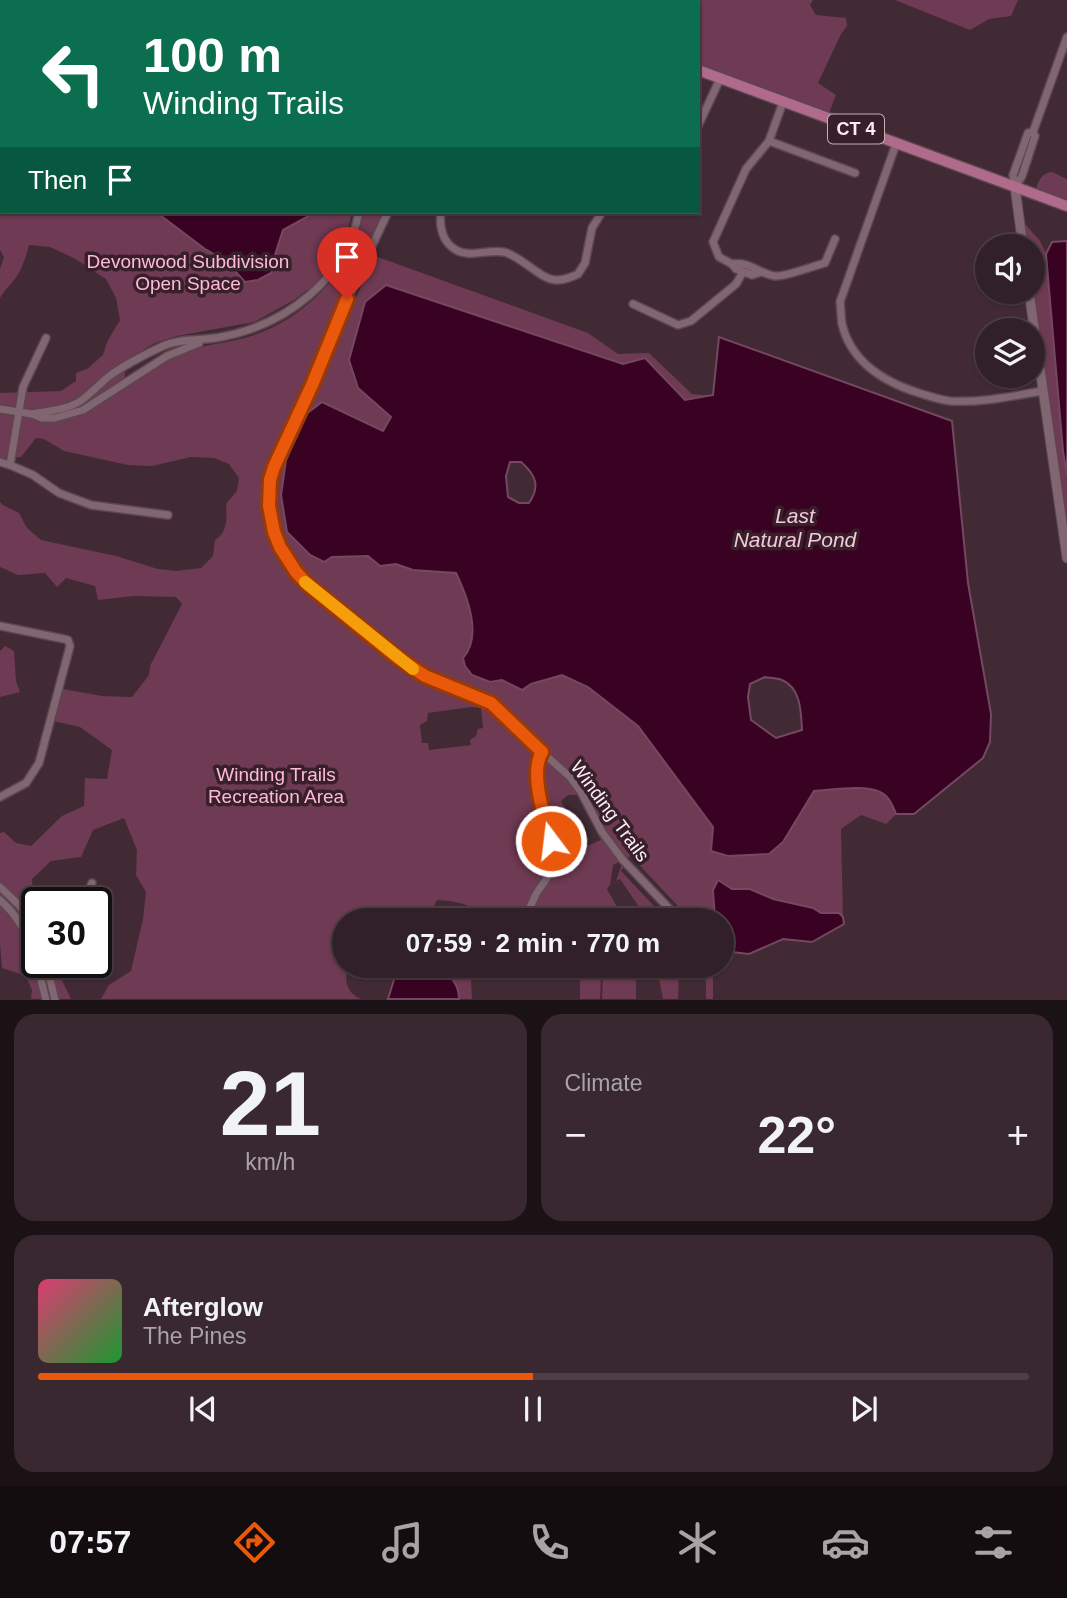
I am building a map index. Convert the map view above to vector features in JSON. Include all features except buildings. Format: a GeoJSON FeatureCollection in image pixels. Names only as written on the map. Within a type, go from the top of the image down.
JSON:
{"type":"FeatureCollection","features":[{"type":"Feature","properties":{"kind":"main road","name":"CT 4"},"geometry":{"type":"LineString","coordinates":[[700,71],[1067,206]]}},
{"type":"Feature","properties":{"kind":"street"},"geometry":{"type":"LineString","coordinates":[[1021,234],[1015,187],[1022,176],[1035,136],[1033,132],[1067,37]]}},
{"type":"Feature","properties":{"kind":"street"},"geometry":{"type":"LineString","coordinates":[[700,122],[720,79]]}},
{"type":"Feature","properties":{"kind":"street"},"geometry":{"type":"LineString","coordinates":[[762,272],[752,275],[736,269],[719,257],[713,242],[746,169],[769,141],[783,102]]}},
{"type":"Feature","properties":{"kind":"street"},"geometry":{"type":"LineString","coordinates":[[769,141],[855,173]]}},
{"type":"Feature","properties":{"kind":"street"},"geometry":{"type":"LineString","coordinates":[[896,144],[840,302],[842,324],[851,345],[867,368],[891,382],[948,401],[970,401],[1042,391]]}},
{"type":"Feature","properties":{"kind":"street"},"geometry":{"type":"LineString","coordinates":[[33,414],[58,410],[78,402],[111,375],[168,344],[239,334],[257,328],[301,303],[323,283],[342,258],[358,214]]}},
{"type":"Feature","properties":{"kind":"street","name":"Winding Trails"},"geometry":{"type":"LineString","coordinates":[[387,214],[274,467],[269,493],[271,520],[280,547],[296,572],[315,592],[410,667],[496,707],[570,777],[602,832],[622,859],[669,908]]}},
{"type":"Feature","properties":{"kind":"street"},"geometry":{"type":"LineString","coordinates":[[441,214],[443,235],[446,242],[456,250],[468,254],[494,251],[506,253],[521,259],[547,278],[557,280],[578,274],[585,262],[592,228],[601,214]]}},
{"type":"Feature","properties":{"kind":"street"},"geometry":{"type":"LineString","coordinates":[[732,264],[748,264],[762,272],[780,276],[825,263],[835,239]]}},
{"type":"Feature","properties":{"kind":"street"},"geometry":{"type":"LineString","coordinates":[[633,304],[678,326],[691,321],[736,284],[743,272]]}},
{"type":"Feature","properties":{"kind":"street"},"geometry":{"type":"LineString","coordinates":[[1031,304],[1067,558]]}},
{"type":"Feature","properties":{"kind":"street"},"geometry":{"type":"LineString","coordinates":[[10,464],[23,387],[46,338]]}},
{"type":"Feature","properties":{"kind":"street"},"geometry":{"type":"LineString","coordinates":[[0,410],[55,418],[83,410],[167,356],[206,340]]}},
{"type":"Feature","properties":{"kind":"street"},"geometry":{"type":"LineString","coordinates":[[0,462],[33,475],[59,493],[91,505],[168,515]]}},
{"type":"Feature","properties":{"kind":"street"},"geometry":{"type":"LineString","coordinates":[[0,626],[68,640],[70,646],[39,763],[26,783],[0,797]]}},
{"type":"Feature","properties":{"kind":"street","name":"Winding Trails"},"geometry":{"type":"LineString","coordinates":[[529,908],[553,869],[555,860],[540,796],[538,758],[542,752]]}},
{"type":"Feature","properties":{"kind":"street"},"geometry":{"type":"LineString","coordinates":[[90,887],[92,883]]}},
{"type":"Feature","properties":{"kind":"street"},"geometry":{"type":"LineString","coordinates":[[0,887],[21,908]]}},
{"type":"Feature","properties":{"kind":"street"},"geometry":{"type":"LineString","coordinates":[[0,900],[21,923]]}},
{"type":"Feature","properties":{"kind":"street"},"geometry":{"type":"LineString","coordinates":[[42,978],[46,999]]}},
{"type":"Feature","properties":{"kind":"street"},"geometry":{"type":"LineString","coordinates":[[50,978],[55,999]]}},
{"type":"Feature","properties":{"kind":"green space"},"geometry":{"type":"Polygon","coordinates":[[[700,0],[813,0],[810,5],[816,15],[846,18],[847,26],[818,83],[836,95],[827,118],[700,71],[700,0]]]}},
{"type":"Feature","properties":{"kind":"green space"},"geometry":{"type":"Polygon","coordinates":[[[895,0],[1018,0],[1011,16],[989,19],[970,30],[895,0]]]}},
{"type":"Feature","properties":{"kind":"green space"},"geometry":{"type":"Polygon","coordinates":[[[1052,172],[1067,179],[1067,206],[1034,194],[1042,176],[1052,172]]]}},
{"type":"Feature","properties":{"kind":"green space","name":"Winding Trails Recreation Area"},"geometry":{"type":"Polygon","coordinates":[[[0,214],[352,214],[346,238],[332,263],[315,284],[294,300],[254,322],[177,336],[155,343],[126,360],[124,388],[181,355],[201,347],[248,337],[288,318],[307,305],[337,273],[349,254],[363,214],[386,214],[264,482],[277,485],[283,459],[375,256],[588,333],[618,354],[649,353],[692,394],[713,396],[685,400],[645,358],[623,364],[359,388],[392,416],[383,431],[322,402],[305,415],[286,460],[281,495],[332,557],[368,556],[380,566],[396,564],[413,570],[456,573],[469,603],[472,631],[470,650],[490,682],[502,680],[522,690],[531,684],[562,675],[588,687],[638,726],[713,827],[783,842],[813,791],[856,788],[883,794],[896,814],[886,824],[861,815],[841,829],[843,917],[839,913],[821,913],[813,908],[773,899],[750,889],[732,889],[718,880],[713,890],[714,908],[680,908],[631,856],[613,865],[607,889],[617,908],[473,908],[457,902],[437,900],[433,908],[332,908],[332,978],[346,978],[349,989],[361,999],[101,999],[109,985],[131,971],[143,919],[146,892],[136,875],[137,850],[124,818],[93,830],[81,857],[51,861],[32,879],[32,887],[21,887],[21,974],[2,968],[0,833],[4,832],[16,843],[31,846],[62,816],[84,806],[85,778],[107,779],[112,750],[80,727],[53,721],[63,689],[102,696],[132,697],[149,675],[150,666],[182,604],[176,597],[133,596],[98,600],[95,586],[66,578],[57,587],[45,573],[18,575],[0,567],[0,502],[19,513],[27,528],[41,540],[176,571],[201,568],[213,556],[215,540],[226,524],[226,504],[237,491],[239,478],[229,464],[214,458],[191,457],[152,466],[128,465],[64,451],[44,439],[36,438],[21,457],[4,458],[0,463],[0,393],[61,391],[76,381],[76,373],[87,369],[103,355],[120,320],[116,298],[106,279],[74,258],[50,247],[29,245],[20,271],[0,298],[0,269],[4,257],[0,250],[0,214]],[[471,707],[428,713],[427,721],[420,725],[422,743],[428,743],[429,750],[471,745],[470,740],[476,736],[478,729],[483,728],[481,708],[471,707]],[[568,795],[561,801],[587,846],[601,840],[577,795],[568,795]]]}},
{"type":"Feature","properties":{"kind":"green space"},"geometry":{"type":"Polygon","coordinates":[[[1019,217],[1034,234],[1021,234],[1019,217]]]}},
{"type":"Feature","properties":{"kind":"green space"},"geometry":{"type":"Polygon","coordinates":[[[1045,252],[1067,475],[1067,558],[1045,388],[1045,318],[1035,318],[1034,304],[1045,304],[1045,252]]]}},
{"type":"Feature","properties":{"kind":"green space"},"geometry":{"type":"Polygon","coordinates":[[[5,646],[14,651],[16,681],[20,692],[0,697],[0,651],[5,646]]]}},
{"type":"Feature","properties":{"kind":"green space"},"geometry":{"type":"Polygon","coordinates":[[[622,864],[624,866],[621,871],[656,908],[640,908],[620,879],[616,881],[622,864]]]}},
{"type":"Feature","properties":{"kind":"green space","name":"Winding Trails Recreation Area"},"geometry":{"type":"Polygon","coordinates":[[[27,978],[61,978],[71,999],[31,999],[32,990],[27,978]]]}},
{"type":"Feature","properties":{"kind":"green space"},"geometry":{"type":"Polygon","coordinates":[[[455,978],[472,978],[472,999],[459,999],[455,978]]]}},
{"type":"Feature","properties":{"kind":"green space"},"geometry":{"type":"Polygon","coordinates":[[[580,978],[601,978],[600,999],[580,999],[580,978]]]}},
{"type":"Feature","properties":{"kind":"green space"},"geometry":{"type":"Polygon","coordinates":[[[603,978],[636,978],[636,999],[602,999],[603,978]]]}},
{"type":"Feature","properties":{"kind":"green space"},"geometry":{"type":"Polygon","coordinates":[[[659,978],[679,978],[678,999],[663,999],[659,978]]]}},
{"type":"Feature","properties":{"kind":"green space"},"geometry":{"type":"Polygon","coordinates":[[[705,978],[713,978],[713,999],[706,999],[705,978]]]}},
{"type":"Feature","properties":{"kind":"water"},"geometry":{"type":"Polygon","coordinates":[[[159,214],[312,214],[283,230],[274,258],[274,268],[271,273],[258,280],[245,282],[226,261],[205,249],[159,214]]]}},
{"type":"Feature","properties":{"kind":"water"},"geometry":{"type":"Polygon","coordinates":[[[1067,241],[1067,475],[1046,254],[1052,242],[1067,241]]]}},
{"type":"Feature","properties":{"kind":"water","name":"Last Natural Pond"},"geometry":{"type":"Polygon","coordinates":[[[386,285],[623,364],[645,358],[685,400],[713,395],[719,337],[952,421],[968,583],[991,714],[990,742],[983,758],[914,814],[896,814],[886,796],[873,790],[857,788],[814,791],[783,842],[769,854],[728,856],[711,851],[713,827],[638,726],[588,687],[562,675],[531,684],[522,690],[502,680],[490,682],[472,675],[463,658],[472,639],[471,616],[456,573],[413,570],[396,564],[380,566],[368,556],[332,557],[324,562],[310,555],[287,532],[281,495],[286,460],[305,415],[322,402],[383,431],[391,417],[358,388],[349,360],[365,302],[386,285]],[[510,462],[506,476],[508,497],[519,503],[529,503],[535,491],[533,476],[521,462],[510,462]],[[765,677],[750,684],[748,697],[751,720],[776,738],[802,730],[799,701],[793,689],[782,680],[765,677]]]}},
{"type":"Feature","properties":{"kind":"water"},"geometry":{"type":"Polygon","coordinates":[[[718,880],[732,889],[750,889],[773,899],[813,908],[821,913],[839,913],[844,924],[812,942],[783,939],[749,954],[734,952],[734,908],[714,908],[713,890],[718,880]]]}},
{"type":"Feature","properties":{"kind":"water"},"geometry":{"type":"Polygon","coordinates":[[[395,978],[451,978],[459,999],[388,999],[395,978]]]}},
{"type":"Feature","properties":{"kind":"slow traffic"},"geometry":{"type":"LineString","coordinates":[[305,582],[413,669]]}},
{"type":"Feature","properties":{"kind":"route"},"geometry":{"type":"LineString","coordinates":[[347,299],[312,385],[274,467],[270,480],[269,506],[274,532],[296,572],[315,592],[410,667],[496,707],[542,752],[538,758],[538,780],[551,841]]}},
{"type":"Feature","properties":{"kind":"park label","name":"Devonwood Subdivision Open Space"},"geometry":{"type":"Point","coordinates":[188,272]}}]}
